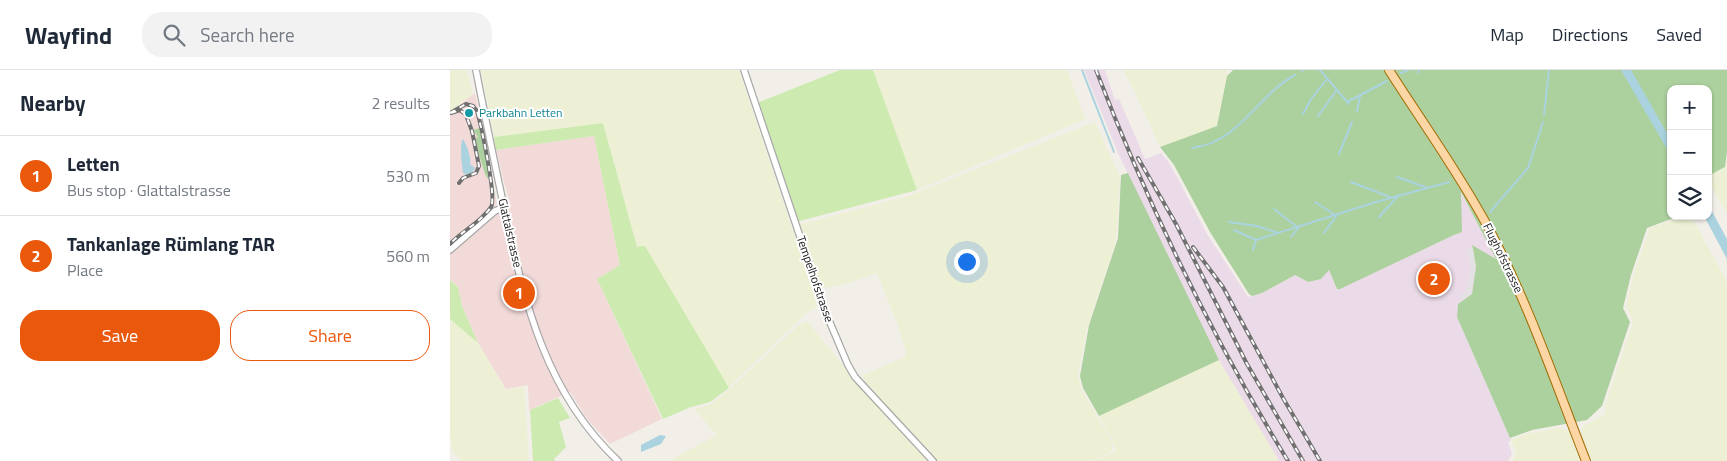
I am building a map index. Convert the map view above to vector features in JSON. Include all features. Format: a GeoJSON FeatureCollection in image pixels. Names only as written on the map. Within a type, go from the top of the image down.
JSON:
{"type":"FeatureCollection","features":[{"type":"Feature","properties":{"kind":"main road","name":"Flughofstrasse"},"geometry":{"type":"LineString","coordinates":[[1389,70],[1491,232],[1530,316],[1586,461]]}},
{"type":"Feature","properties":{"kind":"street","name":"Glattalstrasse"},"geometry":{"type":"LineString","coordinates":[[476,70],[504,207],[524,292],[544,352],[558,383],[578,416],[618,461]]}},
{"type":"Feature","properties":{"kind":"street","name":"Tempelhofstrasse"},"geometry":{"type":"LineString","coordinates":[[744,70],[825,311],[848,365],[855,376],[932,461]]}},
{"type":"Feature","properties":{"kind":"street"},"geometry":{"type":"LineString","coordinates":[[1393,70],[1400,87]]}},
{"type":"Feature","properties":{"kind":"street"},"geometry":{"type":"LineString","coordinates":[[450,250],[495,211],[504,207]]}},
{"type":"Feature","properties":{"kind":"shaded area"},"geometry":{"type":"Polygon","coordinates":[[[1084,70],[1105,70],[1115,100],[1119,99],[1145,159],[1161,153],[1167,160],[1207,234],[1248,297],[1262,293],[1295,275],[1308,282],[1329,270],[1337,289],[1461,232],[1460,191],[1497,260],[1472,245],[1476,266],[1472,294],[1458,304],[1457,317],[1511,440],[1508,442],[1512,454],[1508,461],[1279,461],[1222,368],[1118,153],[1084,70]]]}},
{"type":"Feature","properties":{"kind":"shaded area"},"geometry":{"type":"Polygon","coordinates":[[[475,93],[497,204],[450,246],[450,112],[475,93]]]}},
{"type":"Feature","properties":{"kind":"shaded area"},"geometry":{"type":"Polygon","coordinates":[[[594,136],[620,265],[597,279],[662,419],[610,444],[587,419],[570,392],[529,410],[528,385],[506,389],[478,343],[462,306],[458,287],[450,279],[450,251],[509,201],[496,150],[594,136]]]}},
{"type":"Feature","properties":{"kind":"shaded area"},"geometry":{"type":"Polygon","coordinates":[[[1473,248],[1475,265],[1471,294],[1461,299],[1460,296],[1467,292],[1471,267],[1468,249],[1473,248]]]}},
{"type":"Feature","properties":{"kind":"green space"},"geometry":{"type":"Polygon","coordinates":[[[450,70],[466,70],[473,94],[450,112],[450,70]]]}},
{"type":"Feature","properties":{"kind":"green space"},"geometry":{"type":"Polygon","coordinates":[[[481,70],[739,70],[818,306],[805,314],[728,388],[645,247],[637,247],[603,123],[494,137],[481,70]]]}},
{"type":"Feature","properties":{"kind":"green space"},"geometry":{"type":"Polygon","coordinates":[[[840,70],[873,70],[917,190],[796,222],[757,103],[840,70]]]}},
{"type":"Feature","properties":{"kind":"green space"},"geometry":{"type":"Polygon","coordinates":[[[873,70],[1067,70],[1085,119],[917,190],[873,70]]]}},
{"type":"Feature","properties":{"kind":"green space"},"geometry":{"type":"Polygon","coordinates":[[[1123,70],[1228,70],[1217,126],[1160,147],[1123,70]]]}},
{"type":"Feature","properties":{"kind":"green space"},"geometry":{"type":"Polygon","coordinates":[[[1233,70],[1727,70],[1727,152],[1725,167],[1712,174],[1712,85],[1667,85],[1668,220],[1647,228],[1631,275],[1623,308],[1630,322],[1602,406],[1587,420],[1532,430],[1510,438],[1457,317],[1458,304],[1472,294],[1476,266],[1472,245],[1496,259],[1461,192],[1462,232],[1340,289],[1337,289],[1329,270],[1321,279],[1308,282],[1295,275],[1262,293],[1252,296],[1249,294],[1210,232],[1174,165],[1160,147],[1217,126],[1227,76],[1233,70]]]}},
{"type":"Feature","properties":{"kind":"green space"},"geometry":{"type":"Polygon","coordinates":[[[1095,122],[1120,177],[1117,229],[1115,245],[1087,328],[1078,376],[1081,388],[1113,444],[1111,452],[1091,461],[935,461],[866,384],[863,375],[905,357],[906,352],[899,328],[877,273],[845,284],[820,289],[798,225],[908,196],[1095,122]]]}},
{"type":"Feature","properties":{"kind":"green space"},"geometry":{"type":"Polygon","coordinates":[[[603,123],[637,247],[645,246],[729,388],[710,402],[691,407],[663,419],[597,279],[620,265],[594,136],[496,150],[494,137],[603,123]]]}},
{"type":"Feature","properties":{"kind":"green space"},"geometry":{"type":"Polygon","coordinates":[[[480,128],[494,195],[490,179],[485,174],[474,139],[478,137],[473,130],[480,128]]]}},
{"type":"Feature","properties":{"kind":"green space"},"geometry":{"type":"Polygon","coordinates":[[[1727,158],[1727,214],[1712,187],[1712,174],[1725,168],[1727,158]]]}},
{"type":"Feature","properties":{"kind":"green space"},"geometry":{"type":"Polygon","coordinates":[[[1128,173],[1219,360],[1099,416],[1083,388],[1080,376],[1089,325],[1118,238],[1121,175],[1128,173]]]}},
{"type":"Feature","properties":{"kind":"green space"},"geometry":{"type":"Polygon","coordinates":[[[1673,220],[1693,220],[1727,282],[1727,461],[1592,461],[1581,436],[1582,427],[1605,414],[1605,406],[1633,322],[1626,306],[1634,273],[1650,228],[1673,220]]]}},
{"type":"Feature","properties":{"kind":"green space"},"geometry":{"type":"Polygon","coordinates":[[[450,280],[458,287],[462,306],[478,343],[450,319],[450,280]]]}},
{"type":"Feature","properties":{"kind":"green space"},"geometry":{"type":"Polygon","coordinates":[[[450,319],[478,343],[506,390],[524,387],[529,461],[461,461],[453,452],[450,438],[450,319]]]}},
{"type":"Feature","properties":{"kind":"green space"},"geometry":{"type":"Polygon","coordinates":[[[807,321],[853,377],[931,461],[669,461],[717,435],[694,409],[711,404],[722,396],[799,325],[807,321]]]}},
{"type":"Feature","properties":{"kind":"green space"},"geometry":{"type":"Polygon","coordinates":[[[1219,360],[1279,461],[1093,461],[1116,451],[1099,416],[1219,360]]]}},
{"type":"Feature","properties":{"kind":"green space"},"geometry":{"type":"Polygon","coordinates":[[[558,398],[570,418],[559,422],[566,447],[554,459],[555,461],[533,461],[530,410],[558,398]]]}},
{"type":"Feature","properties":{"kind":"green space"},"geometry":{"type":"Polygon","coordinates":[[[1559,428],[1569,431],[1581,461],[1513,461],[1516,451],[1511,440],[1526,434],[1559,428]]]}},
{"type":"Feature","properties":{"kind":"water"},"geometry":{"type":"Polygon","coordinates":[[[1621,70],[1631,70],[1667,133],[1667,149],[1621,70]]]}},
{"type":"Feature","properties":{"kind":"water"},"geometry":{"type":"Polygon","coordinates":[[[463,139],[467,147],[470,164],[475,168],[472,173],[466,175],[463,173],[461,145],[463,139]]]}},
{"type":"Feature","properties":{"kind":"water"},"geometry":{"type":"Polygon","coordinates":[[[1712,211],[1727,239],[1727,259],[1706,220],[1712,220],[1712,211]]]}},
{"type":"Feature","properties":{"kind":"water"},"geometry":{"type":"Polygon","coordinates":[[[660,435],[666,436],[661,444],[641,452],[641,445],[660,435]]]}},
{"type":"Feature","properties":{"kind":"waterway"},"geometry":{"type":"LineString","coordinates":[[1082,70],[1114,152]]}},
{"type":"Feature","properties":{"kind":"waterway"},"geometry":{"type":"LineString","coordinates":[[1320,70],[1349,104]]}},
{"type":"Feature","properties":{"kind":"waterway"},"geometry":{"type":"LineString","coordinates":[[1401,73],[1408,70]]}},
{"type":"Feature","properties":{"kind":"waterway"},"geometry":{"type":"LineString","coordinates":[[1544,115],[1549,70]]}},
{"type":"Feature","properties":{"kind":"waterway"},"geometry":{"type":"LineString","coordinates":[[1192,148],[1208,144],[1223,137],[1247,117],[1269,94],[1295,75]]}},
{"type":"Feature","properties":{"kind":"waterway"},"geometry":{"type":"LineString","coordinates":[[1303,114],[1311,99],[1327,79]]}},
{"type":"Feature","properties":{"kind":"waterway"},"geometry":{"type":"LineString","coordinates":[[1349,101],[1387,81]]}},
{"type":"Feature","properties":{"kind":"waterway"},"geometry":{"type":"LineString","coordinates":[[1318,116],[1337,90]]}},
{"type":"Feature","properties":{"kind":"waterway"},"geometry":{"type":"LineString","coordinates":[[1357,111],[1360,96]]}},
{"type":"Feature","properties":{"kind":"waterway"},"geometry":{"type":"LineString","coordinates":[[1339,154],[1352,122]]}},
{"type":"Feature","properties":{"kind":"waterway"},"geometry":{"type":"LineString","coordinates":[[1490,212],[1528,168],[1543,122]]}},
{"type":"Feature","properties":{"kind":"waterway"},"geometry":{"type":"LineString","coordinates":[[1397,177],[1425,187]]}},
{"type":"Feature","properties":{"kind":"waterway"},"geometry":{"type":"LineString","coordinates":[[1351,182],[1390,197]]}},
{"type":"Feature","properties":{"kind":"waterway"},"geometry":{"type":"LineString","coordinates":[[1234,230],[1256,240],[1376,202],[1449,182]]}},
{"type":"Feature","properties":{"kind":"waterway"},"geometry":{"type":"LineString","coordinates":[[1379,217],[1399,195]]}},
{"type":"Feature","properties":{"kind":"waterway"},"geometry":{"type":"LineString","coordinates":[[1315,202],[1335,215]]}},
{"type":"Feature","properties":{"kind":"waterway"},"geometry":{"type":"LineString","coordinates":[[1274,209],[1297,227]]}},
{"type":"Feature","properties":{"kind":"waterway"},"geometry":{"type":"LineString","coordinates":[[1324,233],[1337,215]]}},
{"type":"Feature","properties":{"kind":"waterway"},"geometry":{"type":"LineString","coordinates":[[1229,222],[1257,226],[1278,233]]}},
{"type":"Feature","properties":{"kind":"waterway"},"geometry":{"type":"LineString","coordinates":[[1291,237],[1299,227]]}},
{"type":"Feature","properties":{"kind":"waterway"},"geometry":{"type":"LineString","coordinates":[[1253,250],[1256,240]]}},
{"type":"Feature","properties":{"kind":"railway"},"geometry":{"type":"LineString","coordinates":[[1096,70],[1137,171],[1183,270],[1233,367],[1288,461]]}},
{"type":"Feature","properties":{"kind":"railway"},"geometry":{"type":"LineString","coordinates":[[450,113],[466,104],[473,106],[477,111],[492,190],[491,207],[450,244]]}},
{"type":"Feature","properties":{"kind":"railway"},"geometry":{"type":"LineString","coordinates":[[451,113],[460,110],[466,115],[472,131],[479,166],[476,173],[463,178],[459,183]]}},
{"type":"Feature","properties":{"kind":"railway"},"geometry":{"type":"LineString","coordinates":[[1138,158],[1176,224],[1247,364],[1303,461]]}},
{"type":"Feature","properties":{"kind":"railway"},"geometry":{"type":"LineString","coordinates":[[1193,247],[1223,287],[1283,398],[1320,461]]}},
{"type":"Feature","properties":{"kind":"place","name":"Parkbahn Letten"},"geometry":{"type":"Point","coordinates":[469,113]}},
{"type":"Feature","properties":{"kind":"place","name":"Tankanlage Rümlang TAR"},"geometry":{"type":"Point","coordinates":[1434,279]}},
{"type":"Feature","properties":{"kind":"place","name":"Letten"},"geometry":{"type":"Point","coordinates":[519,293]}}]}
